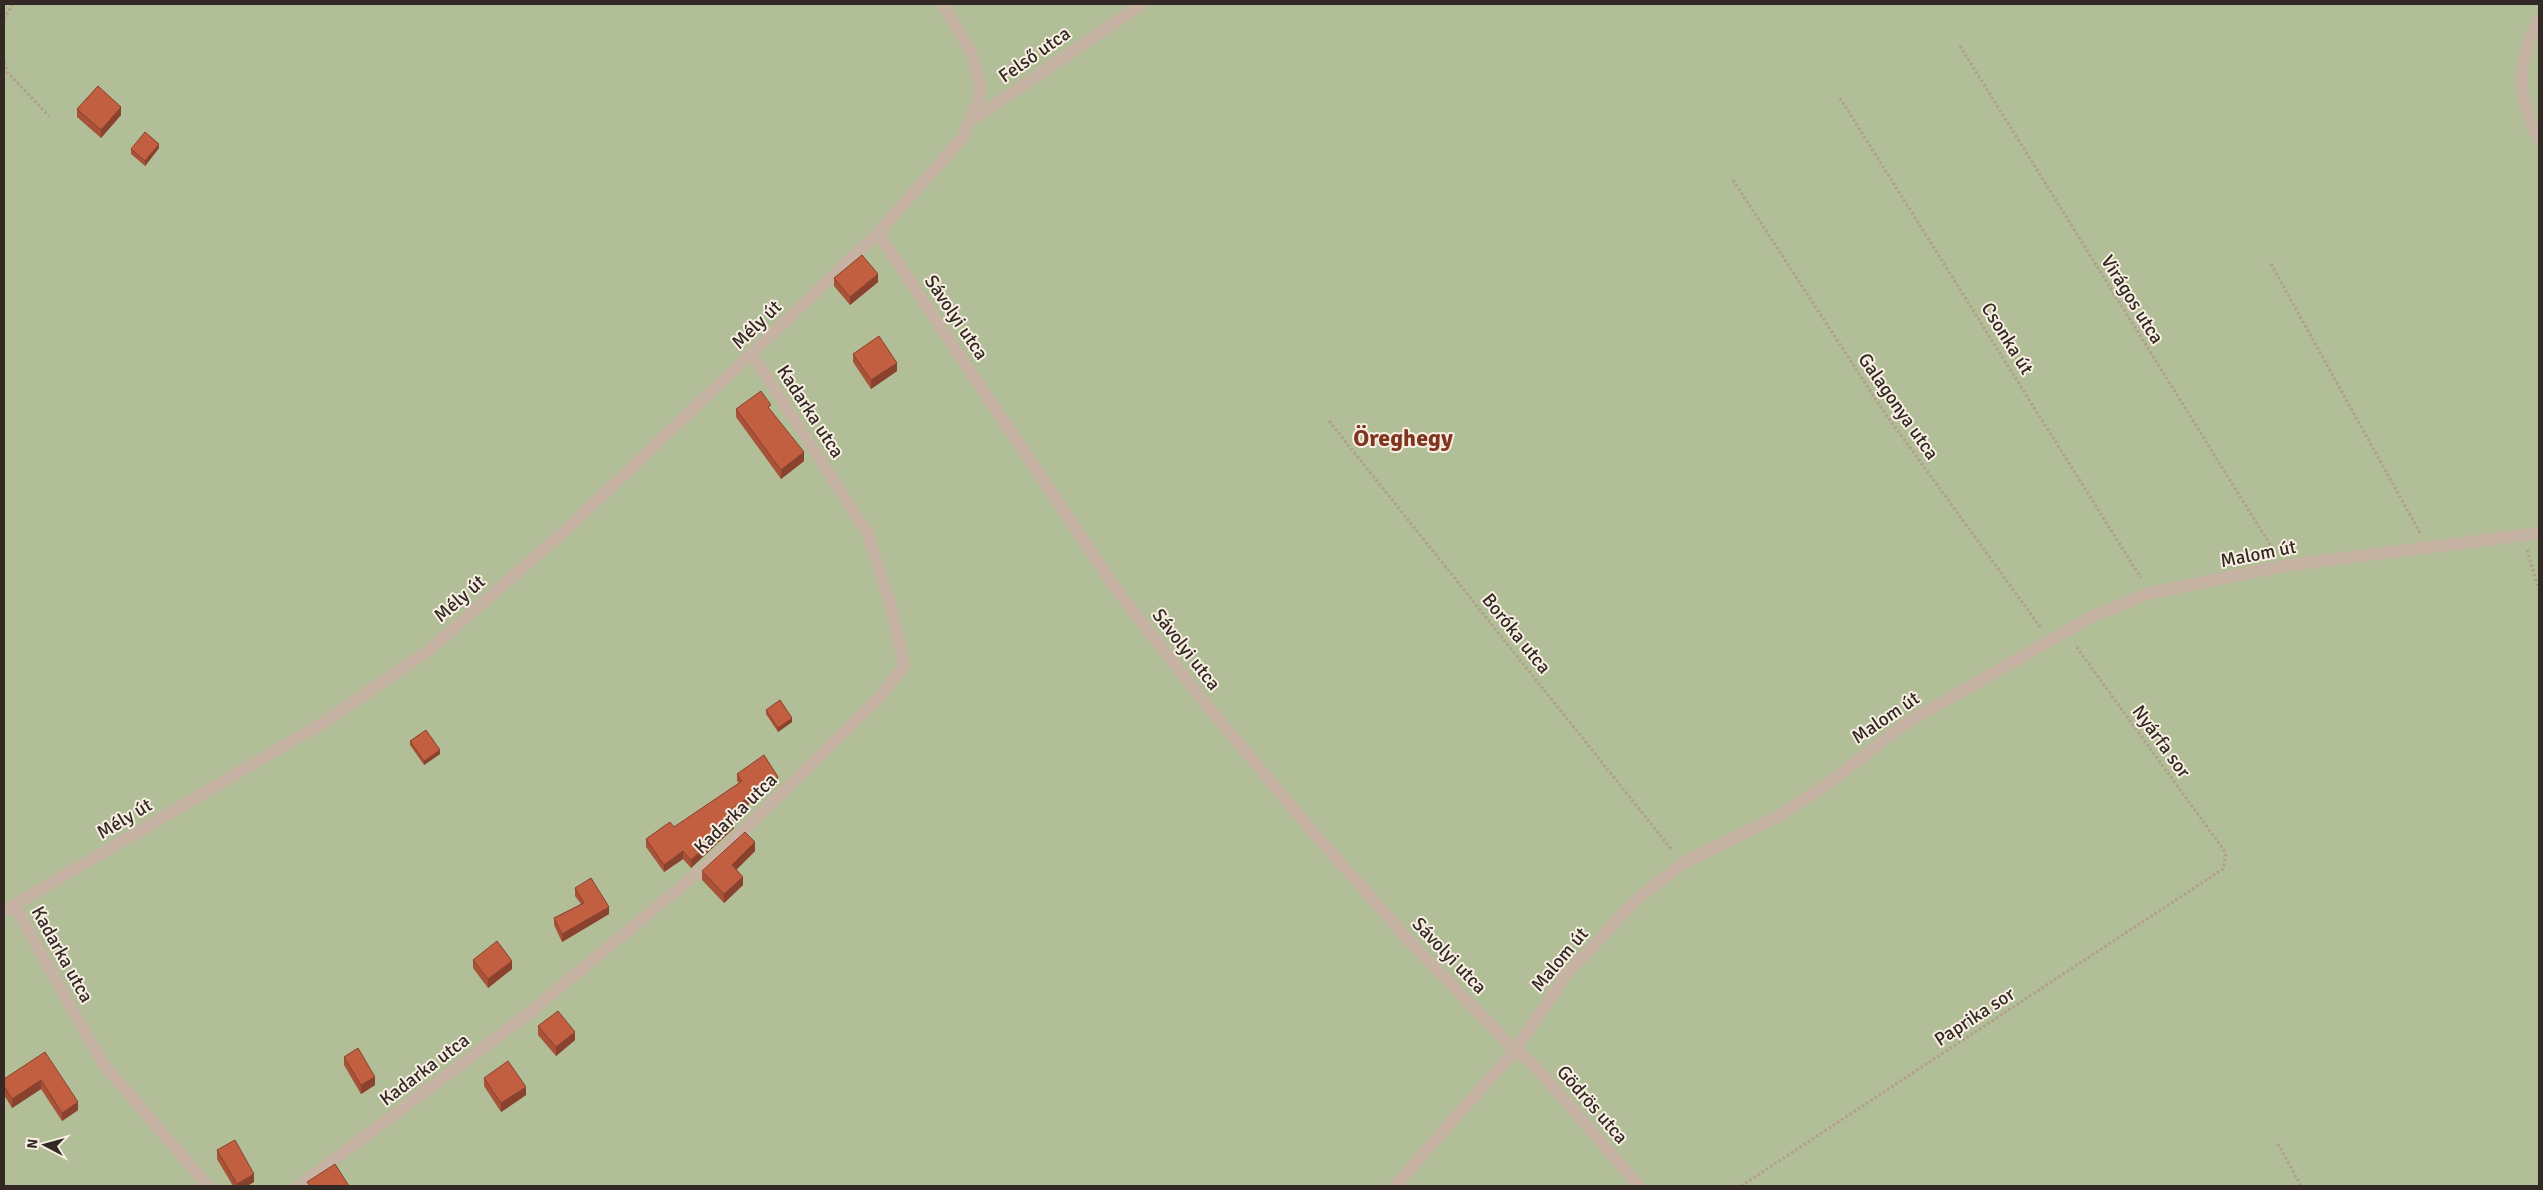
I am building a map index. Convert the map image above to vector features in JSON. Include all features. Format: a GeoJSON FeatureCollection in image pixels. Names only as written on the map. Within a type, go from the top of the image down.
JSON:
{"type":"FeatureCollection","features":[{"type":"Feature","properties":{"kind":"street"},"geometry":{"type":"LineString","coordinates":[[943,4],[971,52],[977,71],[980,85],[979,100],[972,120]]}},
{"type":"Feature","properties":{"kind":"street","name":"Felső utca"},"geometry":{"type":"LineString","coordinates":[[972,120],[1142,4]]}},
{"type":"Feature","properties":{"kind":"street"},"geometry":{"type":"LineString","coordinates":[[2539,19],[2526,51],[2521,78],[2525,105],[2539,140]]}},
{"type":"Feature","properties":{"kind":"street","name":"Mély út"},"geometry":{"type":"LineString","coordinates":[[9,908],[324,722],[428,651],[569,527],[878,233],[946,159],[962,138],[972,120]]}},
{"type":"Feature","properties":{"kind":"street","name":"Sávolyi utca"},"geometry":{"type":"LineString","coordinates":[[878,233],[1116,589],[1209,708],[1308,827],[1412,943],[1515,1050]]}},
{"type":"Feature","properties":{"kind":"street","name":"Kadarka utca"},"geometry":{"type":"LineString","coordinates":[[299,1186],[524,1017],[712,862],[878,699],[904,666],[892,610],[868,534],[752,354]]}},
{"type":"Feature","properties":{"kind":"street","name":"Malom út"},"geometry":{"type":"LineString","coordinates":[[1395,1186],[1515,1050],[1566,975],[1635,902],[1683,863],[1775,818],[1829,783],[1903,724],[2066,633],[2090,617],[2150,593],[2283,566],[2539,532]]}},
{"type":"Feature","properties":{"kind":"street","name":"Kadarka utca"},"geometry":{"type":"LineString","coordinates":[[9,908],[103,1064],[208,1186]]}},
{"type":"Feature","properties":{"kind":"street","name":"Gödrös utca"},"geometry":{"type":"LineString","coordinates":[[1515,1050],[1537,1068],[1639,1186]]}},
{"type":"Feature","properties":{"kind":"path"},"geometry":{"type":"LineString","coordinates":[[4,19],[13,4]]}},
{"type":"Feature","properties":{"kind":"path","name":"Virágos utca"},"geometry":{"type":"LineString","coordinates":[[1960,46],[2283,566]]}},
{"type":"Feature","properties":{"kind":"path"},"geometry":{"type":"LineString","coordinates":[[4,62],[8,73],[49,116]]}},
{"type":"Feature","properties":{"kind":"path","name":"Csonka út"},"geometry":{"type":"LineString","coordinates":[[1840,98],[2150,593]]}},
{"type":"Feature","properties":{"kind":"path","name":"Galagonya utca"},"geometry":{"type":"LineString","coordinates":[[1733,180],[1882,409],[2052,641]]}},
{"type":"Feature","properties":{"kind":"path"},"geometry":{"type":"LineString","coordinates":[[2271,264],[2427,546]]}},
{"type":"Feature","properties":{"kind":"path","name":"Boróka utca"},"geometry":{"type":"LineString","coordinates":[[1329,421],[1683,863]]}},
{"type":"Feature","properties":{"kind":"path"},"geometry":{"type":"LineString","coordinates":[[2522,535],[2539,590]]}},
{"type":"Feature","properties":{"kind":"path","name":"Nyárfa sor"},"geometry":{"type":"LineString","coordinates":[[2066,633],[2226,853],[2223,869]]}},
{"type":"Feature","properties":{"kind":"path","name":"Paprika sor"},"geometry":{"type":"LineString","coordinates":[[1741,1186],[2223,869]]}},
{"type":"Feature","properties":{"kind":"path"},"geometry":{"type":"LineString","coordinates":[[2278,1144],[2301,1186]]}},
{"type":"Feature","properties":{"kind":"green space"},"geometry":{"type":"Polygon","coordinates":[[[4,4],[2539,4],[2539,1186],[4,1186],[4,4]]]}},
{"type":"Feature","properties":{"kind":"building"},"geometry":{"type":"Polygon","coordinates":[[[98,86],[121,107],[101,130],[77,109],[98,86]]]}},
{"type":"Feature","properties":{"kind":"building"},"geometry":{"type":"Polygon","coordinates":[[[145,132],[159,144],[145,161],[131,149],[145,132]]]}},
{"type":"Feature","properties":{"kind":"building"},"geometry":{"type":"Polygon","coordinates":[[[862,255],[878,274],[850,297],[834,278],[862,255]]]}},
{"type":"Feature","properties":{"kind":"building"},"geometry":{"type":"Polygon","coordinates":[[[879,336],[897,363],[871,380],[853,354],[879,336]]]}},
{"type":"Feature","properties":{"kind":"building"},"geometry":{"type":"Polygon","coordinates":[[[761,391],[771,405],[768,407],[804,452],[781,470],[736,409],[761,391]]]}},
{"type":"Feature","properties":{"kind":"building"},"geometry":{"type":"Polygon","coordinates":[[[780,700],[792,718],[778,728],[766,710],[780,700]]]}},
{"type":"Feature","properties":{"kind":"building"},"geometry":{"type":"Polygon","coordinates":[[[426,730],[440,750],[424,761],[410,741],[426,730]]]}},
{"type":"Feature","properties":{"kind":"building"},"geometry":{"type":"Polygon","coordinates":[[[764,755],[778,777],[726,813],[734,821],[691,860],[683,851],[664,865],[646,839],[670,822],[674,827],[742,781],[737,774],[764,755]]]}},
{"type":"Feature","properties":{"kind":"building"},"geometry":{"type":"Polygon","coordinates":[[[745,832],[755,842],[732,865],[743,877],[724,894],[702,871],[745,832]]]}},
{"type":"Feature","properties":{"kind":"building"},"geometry":{"type":"Polygon","coordinates":[[[591,878],[609,907],[562,934],[554,918],[584,903],[575,888],[591,878]]]}},
{"type":"Feature","properties":{"kind":"building"},"geometry":{"type":"Polygon","coordinates":[[[497,941],[512,961],[488,979],[473,960],[497,941]]]}},
{"type":"Feature","properties":{"kind":"building"},"geometry":{"type":"Polygon","coordinates":[[[558,1011],[575,1032],[556,1047],[538,1026],[558,1011]]]}},
{"type":"Feature","properties":{"kind":"building"},"geometry":{"type":"Polygon","coordinates":[[[358,1048],[375,1077],[361,1085],[344,1057],[358,1048]]]}},
{"type":"Feature","properties":{"kind":"building"},"geometry":{"type":"Polygon","coordinates":[[[45,1052],[78,1102],[62,1113],[41,1080],[12,1099],[4,1086],[4,1079],[45,1052]]]}},
{"type":"Feature","properties":{"kind":"building"},"geometry":{"type":"Polygon","coordinates":[[[508,1061],[526,1087],[501,1103],[484,1078],[508,1061]]]}},
{"type":"Feature","properties":{"kind":"building"},"geometry":{"type":"Polygon","coordinates":[[[235,1140],[254,1174],[237,1184],[217,1150],[235,1140]]]}},
{"type":"Feature","properties":{"kind":"building"},"geometry":{"type":"Polygon","coordinates":[[[335,1164],[349,1186],[310,1186],[307,1182],[335,1164]]]}},
{"type":"Feature","properties":{"kind":"district","name":"Öreghegy"},"geometry":{"type":"Point","coordinates":[1403,438]}}]}
